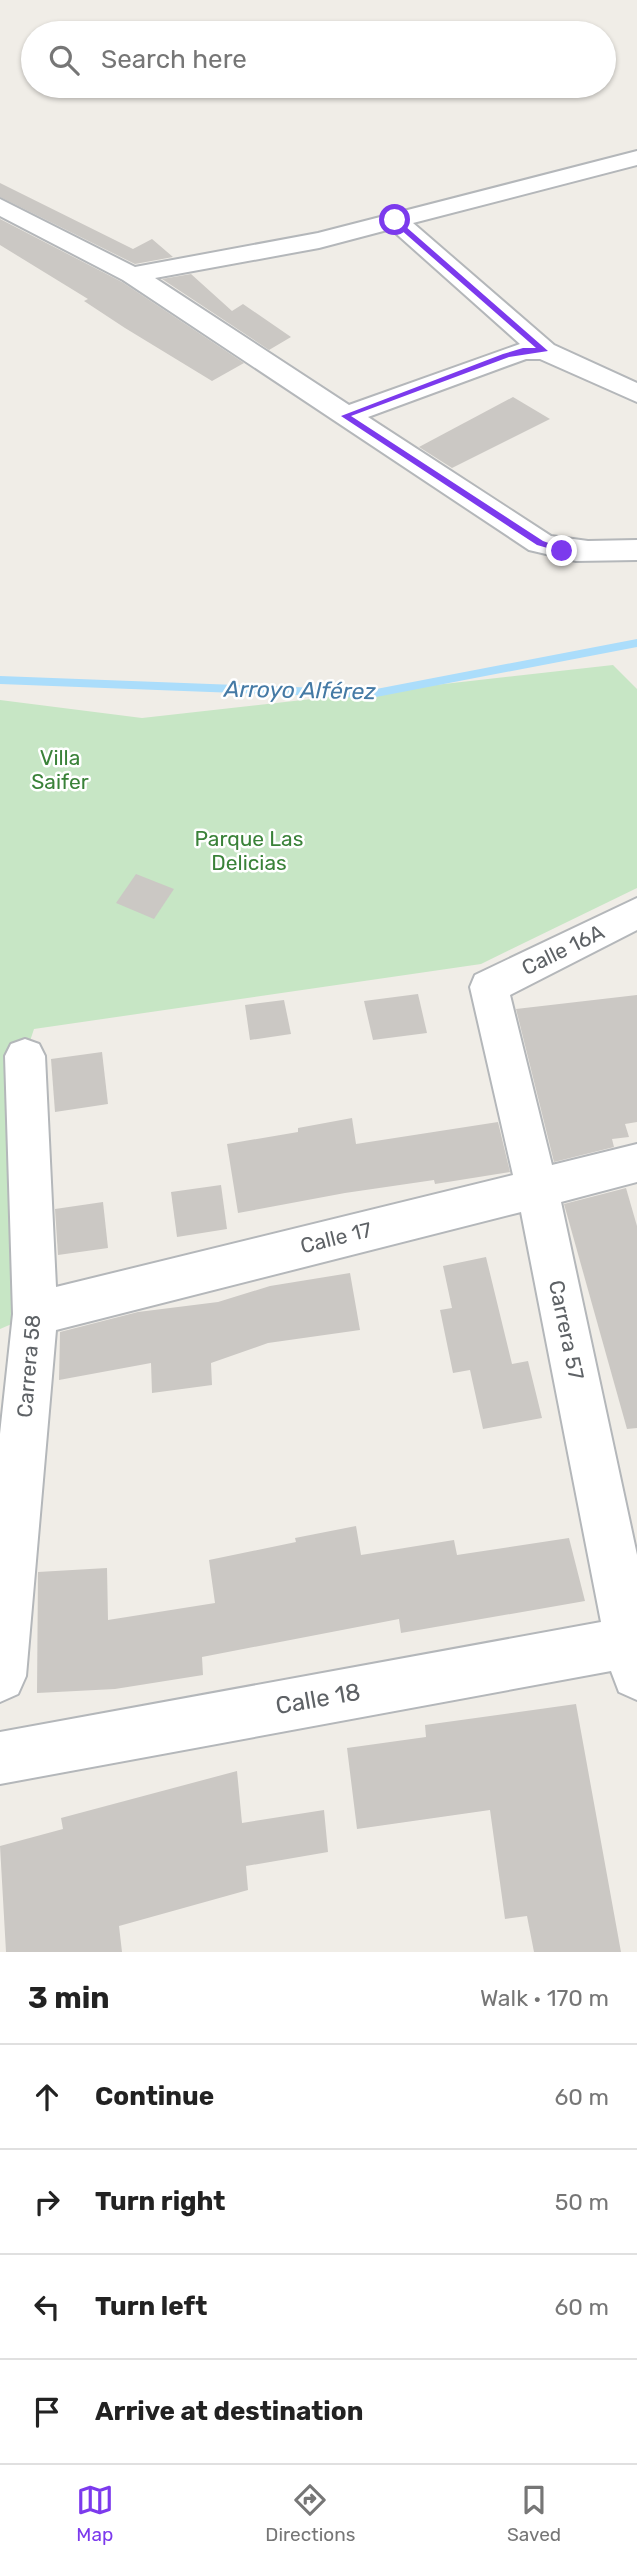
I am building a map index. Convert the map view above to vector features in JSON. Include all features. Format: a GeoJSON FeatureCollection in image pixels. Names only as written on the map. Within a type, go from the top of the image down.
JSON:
{"type":"FeatureCollection","features":[{"type":"Feature","properties":{"kind":"street"},"geometry":{"type":"LineString","coordinates":[[132,275],[319,240],[637,158]]}},
{"type":"Feature","properties":{"kind":"street"},"geometry":{"type":"LineString","coordinates":[[0,206],[132,275],[540,543],[562,551],[584,553],[637,550]]}},
{"type":"Feature","properties":{"kind":"street"},"geometry":{"type":"LineString","coordinates":[[395,220],[544,351],[637,394]]}},
{"type":"Feature","properties":{"kind":"street"},"geometry":{"type":"LineString","coordinates":[[345,416],[506,355],[523,351],[544,351]]}},
{"type":"Feature","properties":{"kind":"street","name":"Calle 16A"},"geometry":{"type":"LineString","coordinates":[[489,987],[637,914]]}},
{"type":"Feature","properties":{"kind":"street","name":"Carrera 57"},"geometry":{"type":"LineString","coordinates":[[489,987],[537,1188],[635,1652]]}},
{"type":"Feature","properties":{"kind":"street","name":"Carrera 58"},"geometry":{"type":"LineString","coordinates":[[0,1676],[35,1314],[25,1056]]}},
{"type":"Feature","properties":{"kind":"street","name":"Calle 17"},"geometry":{"type":"LineString","coordinates":[[35,1314],[637,1164]]}},
{"type":"Feature","properties":{"kind":"street","name":"Calle 18"},"geometry":{"type":"LineString","coordinates":[[0,1758],[635,1652]]}},
{"type":"Feature","properties":{"kind":"green space","name":"Parque Las Delicias"},"geometry":{"type":"Polygon","coordinates":[[[613,665],[637,689],[637,888],[481,964],[34,1029],[25,1056],[35,1314],[0,1329],[0,700],[142,718],[613,665]]]}},
{"type":"Feature","properties":{"kind":"building"},"geometry":{"type":"Polygon","coordinates":[[[0,183],[133,249],[152,239],[173,257],[135,264],[0,197],[0,183]]]}},
{"type":"Feature","properties":{"kind":"building"},"geometry":{"type":"Polygon","coordinates":[[[0,219],[122,282],[244,363],[212,381],[125,328],[84,301],[88,299],[0,245],[0,219]]]}},
{"type":"Feature","properties":{"kind":"building"},"geometry":{"type":"Polygon","coordinates":[[[191,274],[232,311],[243,304],[291,337],[269,350],[162,279],[191,274]]]}},
{"type":"Feature","properties":{"kind":"building"},"geometry":{"type":"Polygon","coordinates":[[[513,397],[550,419],[452,468],[419,447],[513,397]]]}},
{"type":"Feature","properties":{"kind":"building"},"geometry":{"type":"Polygon","coordinates":[[[136,874],[174,889],[154,919],[116,903],[136,874]]]}},
{"type":"Feature","properties":{"kind":"building"},"geometry":{"type":"Polygon","coordinates":[[[418,994],[427,1033],[373,1040],[364,1001],[418,994]]]}},
{"type":"Feature","properties":{"kind":"building"},"geometry":{"type":"Polygon","coordinates":[[[637,995],[637,1122],[625,1124],[629,1137],[612,1139],[614,1147],[554,1162],[516,1009],[637,995]]]}},
{"type":"Feature","properties":{"kind":"building"},"geometry":{"type":"Polygon","coordinates":[[[284,1000],[291,1034],[250,1040],[245,1005],[284,1000]]]}},
{"type":"Feature","properties":{"kind":"building"},"geometry":{"type":"Polygon","coordinates":[[[102,1052],[108,1104],[55,1112],[51,1059],[102,1052]]]}},
{"type":"Feature","properties":{"kind":"building"},"geometry":{"type":"Polygon","coordinates":[[[352,1118],[356,1144],[498,1122],[510,1172],[435,1184],[434,1180],[345,1193],[238,1213],[227,1144],[298,1132],[298,1128],[352,1118]]]}},
{"type":"Feature","properties":{"kind":"building"},"geometry":{"type":"Polygon","coordinates":[[[221,1185],[227,1229],[177,1237],[171,1192],[221,1185]]]}},
{"type":"Feature","properties":{"kind":"building"},"geometry":{"type":"Polygon","coordinates":[[[626,1188],[637,1226],[637,1428],[627,1429],[564,1204],[626,1188]]]}},
{"type":"Feature","properties":{"kind":"building"},"geometry":{"type":"Polygon","coordinates":[[[103,1202],[108,1248],[58,1255],[55,1209],[103,1202]]]}},
{"type":"Feature","properties":{"kind":"building"},"geometry":{"type":"Polygon","coordinates":[[[486,1257],[512,1364],[528,1361],[542,1418],[483,1429],[470,1370],[453,1373],[440,1310],[452,1308],[443,1266],[486,1257]]]}},
{"type":"Feature","properties":{"kind":"building"},"geometry":{"type":"Polygon","coordinates":[[[350,1273],[360,1330],[268,1343],[211,1363],[212,1385],[152,1393],[151,1363],[59,1380],[60,1332],[138,1312],[218,1302],[270,1286],[350,1273]]]}},
{"type":"Feature","properties":{"kind":"building"},"geometry":{"type":"Polygon","coordinates":[[[356,1526],[361,1555],[454,1540],[457,1555],[569,1538],[585,1601],[401,1633],[399,1619],[202,1657],[203,1675],[115,1689],[37,1693],[38,1572],[107,1568],[108,1620],[215,1603],[209,1560],[356,1526]]]}},
{"type":"Feature","properties":{"kind":"building"},"geometry":{"type":"Polygon","coordinates":[[[576,1704],[621,1952],[534,1952],[527,1916],[505,1919],[490,1810],[357,1829],[347,1748],[426,1737],[425,1725],[576,1704]]]}},
{"type":"Feature","properties":{"kind":"building"},"geometry":{"type":"Polygon","coordinates":[[[237,1771],[242,1823],[324,1810],[328,1852],[246,1866],[248,1890],[119,1926],[122,1952],[6,1952],[0,1846],[63,1829],[61,1818],[237,1771]]]}},
{"type":"Feature","properties":{"kind":"waterway","name":"Arroyo Alférez"},"geometry":{"type":"LineString","coordinates":[[0,680],[371,694],[637,643]]}},
{"type":"Feature","properties":{"kind":"route"},"geometry":{"type":"LineString","coordinates":[[395,220],[544,351],[523,351],[506,355],[345,416],[540,543],[562,551]]}},
{"type":"Feature","properties":{"kind":"park label","name":"Villa Saifer"},"geometry":{"type":"Point","coordinates":[60,770]}}]}
